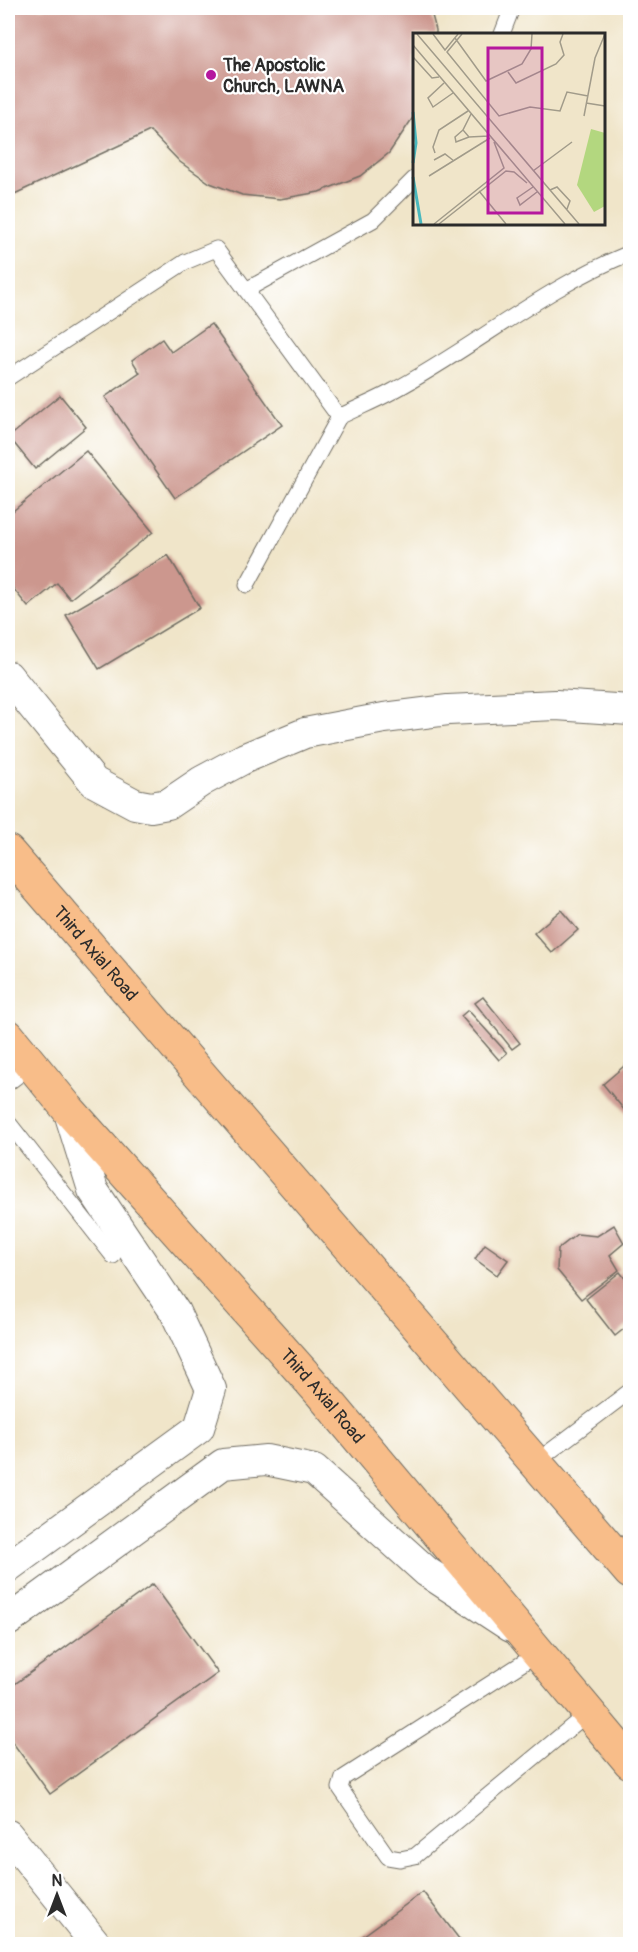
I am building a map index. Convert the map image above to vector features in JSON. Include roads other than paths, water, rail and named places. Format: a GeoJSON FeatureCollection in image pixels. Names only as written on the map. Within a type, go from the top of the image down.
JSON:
{"type":"FeatureCollection","features":[{"type":"Feature","properties":{"kind":"highway","name":"Third Axial Road"},"geometry":{"type":"LineString","coordinates":[[8,852],[630,1572]]}},
{"type":"Feature","properties":{"kind":"highway","name":"Third Axial Road"},"geometry":{"type":"LineString","coordinates":[[13,1054],[68,1109],[320,1392],[630,1761]]}},
{"type":"Feature","properties":{"kind":"street"},"geometry":{"type":"LineString","coordinates":[[8,676],[94,782],[135,804],[151,807],[168,804],[202,781],[245,758],[305,733],[384,718],[460,709],[556,705],[630,710]]}},
{"type":"Feature","properties":{"kind":"street"},"geometry":{"type":"LineString","coordinates":[[8,1567],[199,1428],[211,1389],[175,1312],[93,1190],[68,1109]]}},
{"type":"Feature","properties":{"kind":"street"},"geometry":{"type":"LineString","coordinates":[[8,1621],[223,1464],[266,1460],[314,1470],[427,1572],[533,1645]]}},
{"type":"Feature","properties":{"kind":"street"},"geometry":{"type":"LineString","coordinates":[[8,1835],[96,1944]]}},
{"type":"Feature","properties":{"kind":"lane"},"geometry":{"type":"LineString","coordinates":[[502,33],[512,8]]}},
{"type":"Feature","properties":{"kind":"lane"},"geometry":{"type":"LineString","coordinates":[[246,290],[373,220],[413,180]]}},
{"type":"Feature","properties":{"kind":"lane"},"geometry":{"type":"LineString","coordinates":[[8,378],[185,262],[216,249],[339,417]]}},
{"type":"Feature","properties":{"kind":"lane"},"geometry":{"type":"LineString","coordinates":[[247,585],[339,417],[394,391],[510,318],[609,262],[630,253]]}},
{"type":"Feature","properties":{"kind":"lane"},"geometry":{"type":"LineString","coordinates":[[8,1122],[13,1141],[113,1256]]}},
{"type":"Feature","properties":{"kind":"lane"},"geometry":{"type":"LineString","coordinates":[[536,1462],[630,1391]]}},
{"type":"Feature","properties":{"kind":"lane"},"geometry":{"type":"LineString","coordinates":[[533,1645],[343,1778],[340,1788],[388,1857],[400,1859],[415,1857],[588,1713]]}},
{"type":"Feature","properties":{"kind":"place","name":"The Apostolic Church, LAWNA"},"geometry":{"type":"Point","coordinates":[211,75]}}]}
